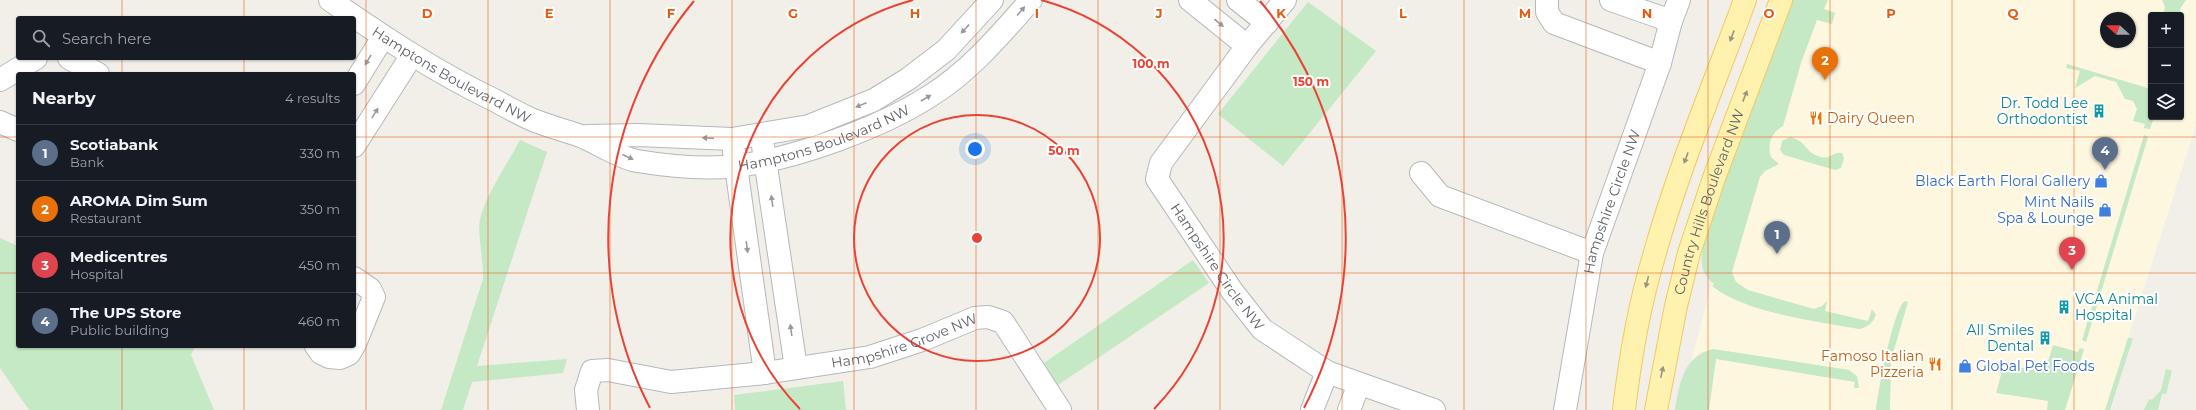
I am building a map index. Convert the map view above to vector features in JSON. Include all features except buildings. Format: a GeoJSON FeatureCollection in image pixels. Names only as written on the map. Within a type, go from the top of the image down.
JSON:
{"type":"FeatureCollection","features":[{"type":"Feature","properties":{"kind":"main road"},"geometry":{"type":"LineString","coordinates":[[1624,410],[1634,338],[1654,256],[1676,185],[1745,0]]}},
{"type":"Feature","properties":{"kind":"main road","name":"Country Hills Boulevard NW"},"geometry":{"type":"LineString","coordinates":[[1656,410],[1676,306],[1689,253],[1714,178],[1781,0]]}},
{"type":"Feature","properties":{"kind":"street","name":"Hamptons Boulevard NW"},"geometry":{"type":"LineString","coordinates":[[330,0],[354,16]]}},
{"type":"Feature","properties":{"kind":"street","name":"Hamptons Boulevard NW"},"geometry":{"type":"LineString","coordinates":[[579,136],[638,135],[732,139],[809,126],[874,100],[908,79],[946,50],[992,0]]}},
{"type":"Feature","properties":{"kind":"street","name":"Hamptons Boulevard NW"},"geometry":{"type":"LineString","coordinates":[[356,18],[412,55],[474,91],[532,119],[579,136],[634,160],[684,166],[736,166],[766,160],[814,147],[886,121],[931,96],[988,50],[1031,0]]}},
{"type":"Feature","properties":{"kind":"street"},"geometry":{"type":"LineString","coordinates":[[1190,0],[1248,46]]}},
{"type":"Feature","properties":{"kind":"street"},"geometry":{"type":"LineString","coordinates":[[1238,0],[1267,23]]}},
{"type":"Feature","properties":{"kind":"street","name":"Hampshire Circle NW"},"geometry":{"type":"LineString","coordinates":[[1285,0],[1248,46],[1161,163],[1157,179],[1232,291],[1262,329],[1326,372],[1434,410]]}},
{"type":"Feature","properties":{"kind":"street"},"geometry":{"type":"LineString","coordinates":[[1547,0],[1547,12],[1554,23],[1660,63]]}},
{"type":"Feature","properties":{"kind":"street"},"geometry":{"type":"LineString","coordinates":[[1611,0],[1671,21]]}},
{"type":"Feature","properties":{"kind":"street","name":"Hampshire Circle NW"},"geometry":{"type":"LineString","coordinates":[[1565,410],[1592,253],[1660,63],[1671,21],[1679,0]]}},
{"type":"Feature","properties":{"kind":"street"},"geometry":{"type":"LineString","coordinates":[[356,81],[383,36]]}},
{"type":"Feature","properties":{"kind":"street"},"geometry":{"type":"LineString","coordinates":[[356,143],[412,55]]}},
{"type":"Feature","properties":{"kind":"street"},"geometry":{"type":"LineString","coordinates":[[0,80],[33,60]]}},
{"type":"Feature","properties":{"kind":"street"},"geometry":{"type":"LineString","coordinates":[[73,60],[94,72]]}},
{"type":"Feature","properties":{"kind":"street"},"geometry":{"type":"LineString","coordinates":[[0,122],[16,129]]}},
{"type":"Feature","properties":{"kind":"street"},"geometry":{"type":"LineString","coordinates":[[761,135],[766,160],[796,368]]}},
{"type":"Feature","properties":{"kind":"street"},"geometry":{"type":"LineString","coordinates":[[732,139],[765,373]]}},
{"type":"Feature","properties":{"kind":"street"},"geometry":{"type":"LineString","coordinates":[[1421,173],[1440,196],[1592,253]]}},
{"type":"Feature","properties":{"kind":"street"},"geometry":{"type":"LineString","coordinates":[[356,279],[370,289],[374,297],[356,340]]}},
{"type":"Feature","properties":{"kind":"street","name":"Hampshire Grove NW"},"geometry":{"type":"LineString","coordinates":[[588,410],[586,390],[592,371],[608,370],[671,382],[765,373],[870,357],[922,340],[975,318],[988,317],[1003,322],[1060,410]]}},
{"type":"Feature","properties":{"kind":"street"},"geometry":{"type":"LineString","coordinates":[[317,348],[321,353],[335,358],[345,357],[353,348]]}},
{"type":"Feature","properties":{"kind":"street"},"geometry":{"type":"LineString","coordinates":[[1312,410],[1326,372]]}},
{"type":"Feature","properties":{"kind":"street"},"geometry":{"type":"LineString","coordinates":[[1349,410],[1359,384]]}},
{"type":"Feature","properties":{"kind":"shaded area"},"geometry":{"type":"Polygon","coordinates":[[[1810,0],[2196,0],[2196,125],[2105,410],[1709,410],[1716,359],[1855,382],[1854,387],[1859,388],[1849,370],[1713,349],[1700,352],[1691,362],[1714,275],[1810,0]]]}},
{"type":"Feature","properties":{"kind":"green space"},"geometry":{"type":"Polygon","coordinates":[[[1792,0],[1828,0],[1824,9],[1835,13],[1832,24],[1817,20],[1801,63],[1783,126],[1773,135],[1771,139],[1771,157],[1779,164],[1765,171],[1760,177],[1732,272],[1736,282],[1748,290],[1814,309],[1822,306],[1827,301],[1825,311],[1868,321],[1872,309],[1876,315],[1873,321],[1867,326],[1859,329],[1782,315],[1743,303],[1712,286],[1714,284],[1703,271],[1703,245],[1746,114],[1792,0]]]}},
{"type":"Feature","properties":{"kind":"green space"},"geometry":{"type":"Polygon","coordinates":[[[2162,0],[2186,0],[2180,9],[2180,12],[2164,12],[2165,7],[2162,0]]]}},
{"type":"Feature","properties":{"kind":"green space"},"geometry":{"type":"Polygon","coordinates":[[[1308,2],[1376,51],[1283,166],[1218,114],[1308,2]]]}},
{"type":"Feature","properties":{"kind":"green space"},"geometry":{"type":"Polygon","coordinates":[[[2067,64],[2148,88],[2148,120],[2153,120],[2150,129],[2144,128],[2145,124],[2133,121],[2137,109],[2133,101],[2125,99],[2116,82],[2095,76],[2075,88],[2080,71],[2066,68],[2067,64]]]}},
{"type":"Feature","properties":{"kind":"green space"},"geometry":{"type":"Polygon","coordinates":[[[2144,135],[2148,137],[2086,342],[2082,340],[2144,135]]]}},
{"type":"Feature","properties":{"kind":"green space"},"geometry":{"type":"Polygon","coordinates":[[[1790,137],[1796,139],[1815,155],[1824,158],[1836,153],[1842,153],[1844,158],[1841,168],[1835,170],[1784,155],[1780,150],[1782,141],[1790,137]]]}},
{"type":"Feature","properties":{"kind":"green space"},"geometry":{"type":"Polygon","coordinates":[[[520,140],[547,152],[477,366],[567,359],[563,373],[472,382],[463,410],[441,410],[483,279],[479,225],[480,220],[492,190],[520,140]]]}},
{"type":"Feature","properties":{"kind":"green space"},"geometry":{"type":"Polygon","coordinates":[[[0,238],[16,245],[16,348],[194,348],[191,355],[214,410],[29,410],[0,368],[0,238]]]}},
{"type":"Feature","properties":{"kind":"green space"},"geometry":{"type":"Polygon","coordinates":[[[1193,260],[1209,283],[1058,385],[1044,363],[1193,260]]]}},
{"type":"Feature","properties":{"kind":"green space"},"geometry":{"type":"Polygon","coordinates":[[[1905,301],[1908,302],[1891,360],[1890,410],[1876,410],[1891,334],[1900,307],[1905,301]]]}},
{"type":"Feature","properties":{"kind":"green space"},"geometry":{"type":"Polygon","coordinates":[[[2128,338],[2133,338],[2110,410],[2105,410],[2128,338]]]}},
{"type":"Feature","properties":{"kind":"green space"},"geometry":{"type":"Polygon","coordinates":[[[2053,345],[2078,352],[2080,348],[2084,349],[2065,410],[2047,410],[2048,401],[1996,393],[2002,371],[2010,364],[2030,370],[2048,361],[2053,345]]]}},
{"type":"Feature","properties":{"kind":"green space"},"geometry":{"type":"Polygon","coordinates":[[[1713,349],[1849,370],[1857,376],[1859,388],[1854,388],[1855,382],[1716,359],[1709,410],[1675,410],[1681,381],[1689,364],[1703,353],[1713,349]]]}},
{"type":"Feature","properties":{"kind":"green space"},"geometry":{"type":"Polygon","coordinates":[[[2166,369],[2172,371],[2166,394],[2162,394],[2158,410],[2144,410],[2149,399],[2152,400],[2161,390],[2166,369]]]}},
{"type":"Feature","properties":{"kind":"green space"},"geometry":{"type":"Polygon","coordinates":[[[843,381],[846,410],[735,410],[734,395],[843,381]]]}},
{"type":"Feature","properties":{"kind":"place","name":"AROMA Dim Sum"},"geometry":{"type":"Point","coordinates":[1825,80]}},
{"type":"Feature","properties":{"kind":"place","name":"Dr. Todd Lee Orthodontist"},"geometry":{"type":"Point","coordinates":[2099,111]}},
{"type":"Feature","properties":{"kind":"place","name":"Dairy Queen"},"geometry":{"type":"Point","coordinates":[1816,118]}},
{"type":"Feature","properties":{"kind":"place","name":"The UPS Store"},"geometry":{"type":"Point","coordinates":[2105,170]}},
{"type":"Feature","properties":{"kind":"place","name":"Black Earth Floral Gallery"},"geometry":{"type":"Point","coordinates":[2101,181]}},
{"type":"Feature","properties":{"kind":"place","name":"Mint Nails Spa & Lounge"},"geometry":{"type":"Point","coordinates":[2105,210]}},
{"type":"Feature","properties":{"kind":"place","name":"Scotiabank"},"geometry":{"type":"Point","coordinates":[1777,254]}},
{"type":"Feature","properties":{"kind":"place","name":"Medicentres"},"geometry":{"type":"Point","coordinates":[2072,270]}},
{"type":"Feature","properties":{"kind":"place","name":"VCA Animal Hospital"},"geometry":{"type":"Point","coordinates":[2064,307]}},
{"type":"Feature","properties":{"kind":"place","name":"All Smiles Dental"},"geometry":{"type":"Point","coordinates":[2045,338]}},
{"type":"Feature","properties":{"kind":"place","name":"Famoso Italian Pizzeria"},"geometry":{"type":"Point","coordinates":[1935,364]}},
{"type":"Feature","properties":{"kind":"place","name":"Global Pet Foods"},"geometry":{"type":"Point","coordinates":[1965,366]}}]}
